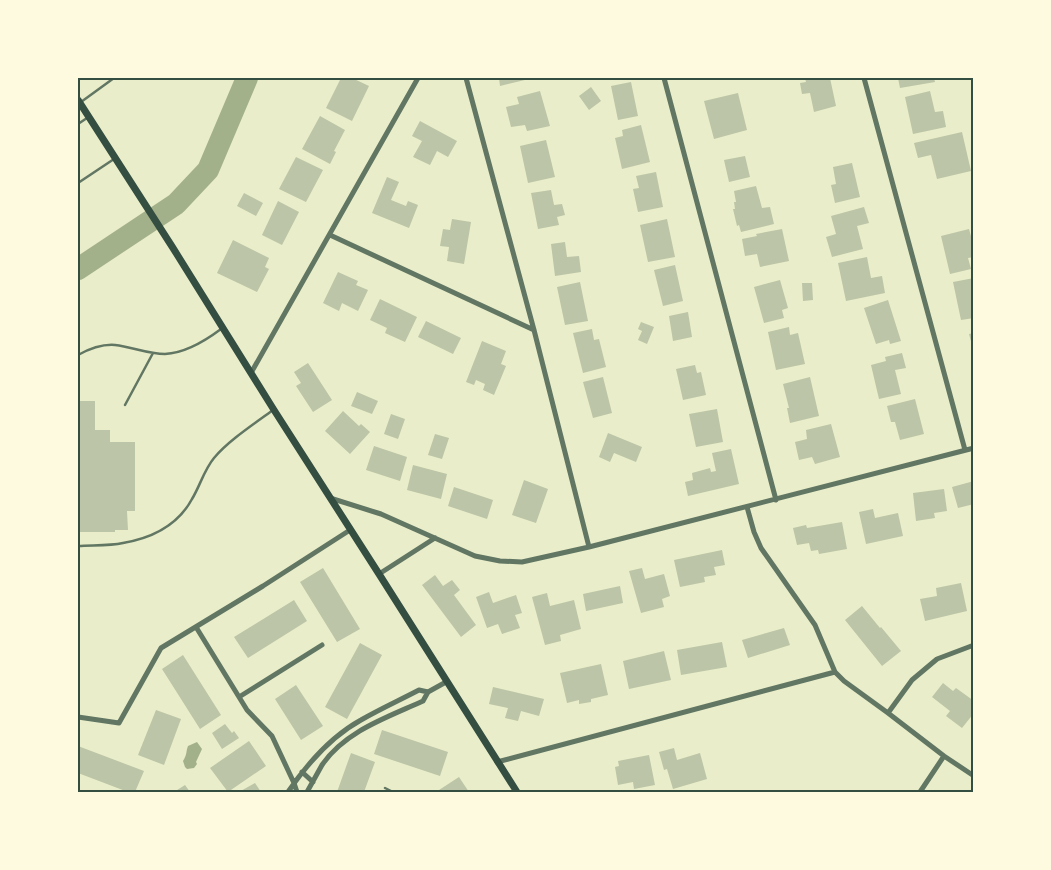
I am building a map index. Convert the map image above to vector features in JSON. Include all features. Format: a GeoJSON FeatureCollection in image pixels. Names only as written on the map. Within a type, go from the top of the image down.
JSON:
{"type":"FeatureCollection","features":[{"type":"Feature","properties":{"kind":"main road"},"geometry":{"type":"LineString","coordinates":[[78,101],[517,792]]}},
{"type":"Feature","properties":{"kind":"street"},"geometry":{"type":"LineString","coordinates":[[251,373],[418,78]]}},
{"type":"Feature","properties":{"kind":"street"},"geometry":{"type":"LineString","coordinates":[[466,78],[534,330],[589,547]]}},
{"type":"Feature","properties":{"kind":"street"},"geometry":{"type":"LineString","coordinates":[[664,78],[776,500]]}},
{"type":"Feature","properties":{"kind":"street"},"geometry":{"type":"LineString","coordinates":[[864,78],[965,450]]}},
{"type":"Feature","properties":{"kind":"street"},"geometry":{"type":"LineString","coordinates":[[330,235],[534,330]]}},
{"type":"Feature","properties":{"kind":"street"},"geometry":{"type":"LineString","coordinates":[[330,498],[381,514],[474,556],[500,561],[522,562],[776,500],[974,448]]}},
{"type":"Feature","properties":{"kind":"street"},"geometry":{"type":"LineString","coordinates":[[747,507],[754,532],[762,548],[816,625],[835,672],[844,682],[974,776]]}},
{"type":"Feature","properties":{"kind":"street"},"geometry":{"type":"LineString","coordinates":[[78,717],[119,724],[161,648],[350,530]]}},
{"type":"Feature","properties":{"kind":"street"},"geometry":{"type":"LineString","coordinates":[[379,574],[435,538]]}},
{"type":"Feature","properties":{"kind":"street"},"geometry":{"type":"LineString","coordinates":[[196,626],[247,710],[272,736],[297,792]]}},
{"type":"Feature","properties":{"kind":"street"},"geometry":{"type":"LineString","coordinates":[[239,697],[322,645]]}},
{"type":"Feature","properties":{"kind":"street"},"geometry":{"type":"LineString","coordinates":[[888,713],[912,680],[936,659],[974,645]]}},
{"type":"Feature","properties":{"kind":"street"},"geometry":{"type":"LineString","coordinates":[[497,762],[835,672]]}},
{"type":"Feature","properties":{"kind":"street"},"geometry":{"type":"LineString","coordinates":[[308,792],[323,764],[345,740],[360,730],[423,701],[428,692],[446,682]]}},
{"type":"Feature","properties":{"kind":"street"},"geometry":{"type":"LineString","coordinates":[[288,792],[316,755],[359,720],[419,690],[428,692]]}},
{"type":"Feature","properties":{"kind":"street"},"geometry":{"type":"LineString","coordinates":[[920,792],[944,756]]}},
{"type":"Feature","properties":{"kind":"street"},"geometry":{"type":"LineString","coordinates":[[302,772],[313,782]]}},
{"type":"Feature","properties":{"kind":"lane"},"geometry":{"type":"LineString","coordinates":[[78,101],[114,78]]}},
{"type":"Feature","properties":{"kind":"lane"},"geometry":{"type":"LineString","coordinates":[[78,124],[88,117]]}},
{"type":"Feature","properties":{"kind":"lane"},"geometry":{"type":"LineString","coordinates":[[78,183],[115,158]]}},
{"type":"Feature","properties":{"kind":"lane"},"geometry":{"type":"LineString","coordinates":[[78,354],[91,348],[114,345],[167,354],[185,350],[208,339],[223,328]]}},
{"type":"Feature","properties":{"kind":"lane"},"geometry":{"type":"LineString","coordinates":[[125,405],[153,353]]}},
{"type":"Feature","properties":{"kind":"lane"},"geometry":{"type":"LineString","coordinates":[[78,546],[122,544],[148,537],[166,527],[180,517],[192,500],[207,468],[214,458],[237,436],[274,410]]}},
{"type":"Feature","properties":{"kind":"lane"},"geometry":{"type":"LineString","coordinates":[[385,788],[393,792]]}},
{"type":"Feature","properties":{"kind":"shaded area"},"geometry":{"type":"Polygon","coordinates":[[[197,742],[202,749],[196,762],[197,764],[194,768],[187,769],[183,761],[188,746],[197,742]]]}},
{"type":"Feature","properties":{"kind":"building"},"geometry":{"type":"Polygon","coordinates":[[[341,78],[352,78],[369,86],[352,121],[326,108],[341,78]]]}},
{"type":"Feature","properties":{"kind":"building"},"geometry":{"type":"Polygon","coordinates":[[[499,78],[528,78],[529,79],[500,86],[499,78]]]}},
{"type":"Feature","properties":{"kind":"building"},"geometry":{"type":"Polygon","coordinates":[[[805,78],[830,78],[836,106],[814,112],[810,93],[802,94],[800,83],[806,82],[805,78]]]}},
{"type":"Feature","properties":{"kind":"building"},"geometry":{"type":"Polygon","coordinates":[[[898,78],[934,78],[935,82],[900,88],[898,78]]]}},
{"type":"Feature","properties":{"kind":"building"},"geometry":{"type":"Polygon","coordinates":[[[631,82],[638,116],[618,120],[611,86],[631,82]]]}},
{"type":"Feature","properties":{"kind":"building"},"geometry":{"type":"Polygon","coordinates":[[[591,87],[601,101],[589,110],[579,96],[591,87]]]}},
{"type":"Feature","properties":{"kind":"building"},"geometry":{"type":"Polygon","coordinates":[[[540,91],[550,126],[527,131],[525,125],[511,127],[506,107],[519,104],[517,97],[540,91]]]}},
{"type":"Feature","properties":{"kind":"building"},"geometry":{"type":"Polygon","coordinates":[[[930,91],[935,112],[943,111],[946,127],[913,134],[905,97],[930,91]]]}},
{"type":"Feature","properties":{"kind":"building"},"geometry":{"type":"Polygon","coordinates":[[[738,93],[747,130],[714,139],[704,101],[738,93]]]}},
{"type":"Feature","properties":{"kind":"building"},"geometry":{"type":"Polygon","coordinates":[[[320,116],[345,130],[334,151],[336,152],[330,164],[302,149],[320,116]]]}},
{"type":"Feature","properties":{"kind":"building"},"geometry":{"type":"Polygon","coordinates":[[[420,121],[457,141],[448,157],[437,151],[430,165],[413,157],[422,141],[412,136],[420,121]]]}},
{"type":"Feature","properties":{"kind":"building"},"geometry":{"type":"Polygon","coordinates":[[[641,125],[650,162],[622,169],[615,138],[623,136],[622,130],[641,125]]]}},
{"type":"Feature","properties":{"kind":"building"},"geometry":{"type":"Polygon","coordinates":[[[962,132],[971,171],[937,179],[931,155],[918,158],[914,143],[962,132]]]}},
{"type":"Feature","properties":{"kind":"building"},"geometry":{"type":"Polygon","coordinates":[[[546,140],[555,177],[528,183],[520,146],[546,140]]]}},
{"type":"Feature","properties":{"kind":"building"},"geometry":{"type":"Polygon","coordinates":[[[745,156],[750,177],[729,182],[724,160],[745,156]]]}},
{"type":"Feature","properties":{"kind":"building"},"geometry":{"type":"Polygon","coordinates":[[[296,157],[323,170],[306,202],[279,189],[296,157]]]}},
{"type":"Feature","properties":{"kind":"building"},"geometry":{"type":"Polygon","coordinates":[[[852,163],[860,197],[835,203],[831,185],[836,184],[833,167],[852,163]]]}},
{"type":"Feature","properties":{"kind":"building"},"geometry":{"type":"Polygon","coordinates":[[[656,172],[663,207],[638,212],[633,189],[639,188],[636,176],[656,172]]]}},
{"type":"Feature","properties":{"kind":"building"},"geometry":{"type":"Polygon","coordinates":[[[387,177],[399,182],[391,200],[406,206],[408,201],[418,205],[409,228],[372,213],[387,177]]]}},
{"type":"Feature","properties":{"kind":"building"},"geometry":{"type":"Polygon","coordinates":[[[756,186],[762,208],[770,207],[774,224],[741,232],[739,225],[737,226],[733,209],[735,209],[734,202],[736,202],[734,191],[756,186]]]}},
{"type":"Feature","properties":{"kind":"building"},"geometry":{"type":"Polygon","coordinates":[[[551,190],[554,205],[562,204],[565,215],[557,217],[559,225],[538,229],[531,193],[551,190]]]}},
{"type":"Feature","properties":{"kind":"building"},"geometry":{"type":"Polygon","coordinates":[[[244,193],[263,203],[256,216],[237,206],[244,193]]]}},
{"type":"Feature","properties":{"kind":"building"},"geometry":{"type":"Polygon","coordinates":[[[278,201],[299,212],[282,245],[262,235],[278,201]]]}},
{"type":"Feature","properties":{"kind":"building"},"geometry":{"type":"Polygon","coordinates":[[[864,207],[869,223],[857,226],[863,249],[832,257],[826,237],[836,234],[831,216],[864,207]]]}},
{"type":"Feature","properties":{"kind":"building"},"geometry":{"type":"Polygon","coordinates":[[[452,219],[471,222],[464,264],[447,261],[449,247],[440,246],[443,229],[450,230],[452,219]]]}},
{"type":"Feature","properties":{"kind":"building"},"geometry":{"type":"Polygon","coordinates":[[[667,219],[675,257],[648,262],[640,225],[667,219]]]}},
{"type":"Feature","properties":{"kind":"building"},"geometry":{"type":"Polygon","coordinates":[[[782,229],[789,261],[760,267],[757,254],[745,256],[742,239],[782,229]]]}},
{"type":"Feature","properties":{"kind":"building"},"geometry":{"type":"Polygon","coordinates":[[[969,229],[974,247],[974,257],[968,258],[971,269],[950,274],[941,236],[969,229]]]}},
{"type":"Feature","properties":{"kind":"building"},"geometry":{"type":"Polygon","coordinates":[[[233,240],[269,258],[265,267],[269,269],[257,292],[217,273],[233,240]]]}},
{"type":"Feature","properties":{"kind":"building"},"geometry":{"type":"Polygon","coordinates":[[[565,242],[567,257],[579,256],[581,272],[555,276],[551,244],[565,242]]]}},
{"type":"Feature","properties":{"kind":"building"},"geometry":{"type":"Polygon","coordinates":[[[867,257],[871,278],[882,276],[885,293],[846,301],[838,263],[867,257]]]}},
{"type":"Feature","properties":{"kind":"building"},"geometry":{"type":"Polygon","coordinates":[[[675,265],[683,301],[663,306],[654,270],[675,265]]]}},
{"type":"Feature","properties":{"kind":"building"},"geometry":{"type":"Polygon","coordinates":[[[338,272],[358,281],[356,285],[368,290],[358,311],[342,303],[339,311],[323,303],[338,272]]]}},
{"type":"Feature","properties":{"kind":"building"},"geometry":{"type":"Polygon","coordinates":[[[974,278],[974,318],[961,320],[953,282],[974,278]]]}},
{"type":"Feature","properties":{"kind":"building"},"geometry":{"type":"Polygon","coordinates":[[[780,280],[788,308],[782,310],[784,318],[764,323],[754,287],[780,280]]]}},
{"type":"Feature","properties":{"kind":"building"},"geometry":{"type":"Polygon","coordinates":[[[580,282],[588,321],[565,325],[557,287],[580,282]]]}},
{"type":"Feature","properties":{"kind":"building"},"geometry":{"type":"Polygon","coordinates":[[[802,283],[812,283],[813,300],[803,301],[802,283]]]}},
{"type":"Feature","properties":{"kind":"building"},"geometry":{"type":"Polygon","coordinates":[[[380,299],[417,317],[405,342],[385,333],[387,328],[370,320],[380,299]]]}},
{"type":"Feature","properties":{"kind":"building"},"geometry":{"type":"Polygon","coordinates":[[[888,300],[901,341],[890,344],[889,340],[876,344],[864,308],[888,300]]]}},
{"type":"Feature","properties":{"kind":"building"},"geometry":{"type":"Polygon","coordinates":[[[688,312],[692,337],[673,341],[669,316],[688,312]]]}},
{"type":"Feature","properties":{"kind":"building"},"geometry":{"type":"Polygon","coordinates":[[[426,321],[461,338],[453,354],[418,337],[426,321]]]}},
{"type":"Feature","properties":{"kind":"building"},"geometry":{"type":"Polygon","coordinates":[[[641,322],[654,327],[647,344],[638,340],[642,331],[638,329],[641,322]]]}},
{"type":"Feature","properties":{"kind":"building"},"geometry":{"type":"Polygon","coordinates":[[[789,327],[790,335],[798,333],[805,364],[776,370],[768,332],[789,327]]]}},
{"type":"Feature","properties":{"kind":"building"},"geometry":{"type":"Polygon","coordinates":[[[592,329],[594,340],[599,339],[606,367],[583,373],[573,333],[592,329]]]}},
{"type":"Feature","properties":{"kind":"building"},"geometry":{"type":"Polygon","coordinates":[[[974,333],[974,349],[973,349],[969,334],[974,333]]]}},
{"type":"Feature","properties":{"kind":"building"},"geometry":{"type":"Polygon","coordinates":[[[482,341],[506,351],[501,364],[506,366],[494,395],[483,390],[485,384],[476,380],[474,385],[466,382],[482,341]]]}},
{"type":"Feature","properties":{"kind":"building"},"geometry":{"type":"Polygon","coordinates":[[[902,353],[906,368],[895,370],[901,394],[879,399],[871,365],[886,361],[885,357],[902,353]]]}},
{"type":"Feature","properties":{"kind":"building"},"geometry":{"type":"Polygon","coordinates":[[[308,363],[332,400],[313,412],[296,386],[301,383],[294,372],[308,363]]]}},
{"type":"Feature","properties":{"kind":"building"},"geometry":{"type":"Polygon","coordinates":[[[695,365],[697,373],[701,372],[706,395],[683,400],[676,369],[695,365]]]}},
{"type":"Feature","properties":{"kind":"building"},"geometry":{"type":"Polygon","coordinates":[[[603,377],[612,413],[593,418],[583,382],[603,377]]]}},
{"type":"Feature","properties":{"kind":"building"},"geometry":{"type":"Polygon","coordinates":[[[810,377],[819,416],[790,423],[787,408],[789,408],[783,384],[810,377]]]}},
{"type":"Feature","properties":{"kind":"building"},"geometry":{"type":"Polygon","coordinates":[[[357,392],[378,401],[372,414],[351,406],[357,392]]]}},
{"type":"Feature","properties":{"kind":"building"},"geometry":{"type":"Polygon","coordinates":[[[915,399],[924,434],[900,440],[895,422],[891,422],[887,406],[915,399]]]}},
{"type":"Feature","properties":{"kind":"building"},"geometry":{"type":"Polygon","coordinates":[[[78,401],[95,401],[95,430],[110,430],[110,442],[135,442],[135,511],[127,511],[128,530],[78,532],[78,401]]]}},
{"type":"Feature","properties":{"kind":"building"},"geometry":{"type":"Polygon","coordinates":[[[717,409],[723,442],[696,447],[689,414],[717,409]]]}},
{"type":"Feature","properties":{"kind":"building"},"geometry":{"type":"Polygon","coordinates":[[[343,411],[359,426],[361,424],[370,432],[350,454],[325,431],[343,411]]]}},
{"type":"Feature","properties":{"kind":"building"},"geometry":{"type":"Polygon","coordinates":[[[391,414],[405,419],[398,439],[384,434],[391,414]]]}},
{"type":"Feature","properties":{"kind":"building"},"geometry":{"type":"Polygon","coordinates":[[[831,424],[840,457],[815,464],[812,457],[799,460],[795,442],[807,439],[806,430],[831,424]]]}},
{"type":"Feature","properties":{"kind":"building"},"geometry":{"type":"Polygon","coordinates":[[[608,433],[642,447],[636,462],[614,453],[610,462],[599,457],[608,433]]]}},
{"type":"Feature","properties":{"kind":"building"},"geometry":{"type":"Polygon","coordinates":[[[435,434],[449,438],[442,459],[428,455],[435,434]]]}},
{"type":"Feature","properties":{"kind":"building"},"geometry":{"type":"Polygon","coordinates":[[[374,446],[407,457],[400,481],[366,470],[374,446]]]}},
{"type":"Feature","properties":{"kind":"building"},"geometry":{"type":"Polygon","coordinates":[[[731,449],[739,484],[688,496],[685,482],[693,480],[692,473],[710,468],[711,472],[716,471],[712,453],[731,449]]]}},
{"type":"Feature","properties":{"kind":"building"},"geometry":{"type":"Polygon","coordinates":[[[413,465],[447,474],[441,499],[407,490],[413,465]]]}},
{"type":"Feature","properties":{"kind":"building"},"geometry":{"type":"Polygon","coordinates":[[[524,480],[548,489],[536,523],[512,515],[524,480]]]}},
{"type":"Feature","properties":{"kind":"building"},"geometry":{"type":"Polygon","coordinates":[[[974,481],[974,504],[958,508],[952,487],[974,481]]]}},
{"type":"Feature","properties":{"kind":"building"},"geometry":{"type":"Polygon","coordinates":[[[454,487],[493,500],[487,519],[448,506],[454,487]]]}},
{"type":"Feature","properties":{"kind":"building"},"geometry":{"type":"Polygon","coordinates":[[[944,489],[947,511],[934,513],[935,518],[916,521],[913,493],[944,489]]]}},
{"type":"Feature","properties":{"kind":"building"},"geometry":{"type":"Polygon","coordinates":[[[873,509],[875,518],[898,513],[903,536],[866,544],[859,512],[873,509]]]}},
{"type":"Feature","properties":{"kind":"building"},"geometry":{"type":"Polygon","coordinates":[[[842,522],[847,549],[819,554],[818,550],[811,551],[809,543],[797,545],[793,528],[806,525],[807,528],[842,522]]]}},
{"type":"Feature","properties":{"kind":"building"},"geometry":{"type":"Polygon","coordinates":[[[722,550],[725,565],[714,567],[716,575],[704,577],[705,582],[680,587],[674,560],[722,550]]]}},
{"type":"Feature","properties":{"kind":"building"},"geometry":{"type":"Polygon","coordinates":[[[323,568],[360,629],[337,642],[300,582],[323,568]]]}},
{"type":"Feature","properties":{"kind":"building"},"geometry":{"type":"Polygon","coordinates":[[[642,568],[645,579],[664,574],[670,596],[662,599],[664,607],[641,613],[629,571],[642,568]]]}},
{"type":"Feature","properties":{"kind":"building"},"geometry":{"type":"Polygon","coordinates":[[[435,575],[443,586],[452,580],[460,590],[454,595],[476,625],[461,637],[422,585],[435,575]]]}},
{"type":"Feature","properties":{"kind":"building"},"geometry":{"type":"Polygon","coordinates":[[[961,583],[967,611],[925,621],[920,599],[937,596],[936,588],[961,583]]]}},
{"type":"Feature","properties":{"kind":"building"},"geometry":{"type":"Polygon","coordinates":[[[620,586],[623,603],[586,611],[583,594],[620,586]]]}},
{"type":"Feature","properties":{"kind":"building"},"geometry":{"type":"Polygon","coordinates":[[[489,592],[493,603],[516,595],[522,613],[515,615],[520,628],[502,634],[498,624],[487,628],[476,597],[489,592]]]}},
{"type":"Feature","properties":{"kind":"building"},"geometry":{"type":"Polygon","coordinates":[[[547,593],[550,606],[574,600],[581,629],[560,635],[561,641],[545,645],[532,597],[547,593]]]}},
{"type":"Feature","properties":{"kind":"building"},"geometry":{"type":"Polygon","coordinates":[[[294,600],[307,621],[248,658],[234,637],[294,600]]]}},
{"type":"Feature","properties":{"kind":"building"},"geometry":{"type":"Polygon","coordinates":[[[862,606],[901,651],[882,666],[845,620],[862,606]]]}},
{"type":"Feature","properties":{"kind":"building"},"geometry":{"type":"Polygon","coordinates":[[[784,628],[790,645],[748,658],[742,640],[784,628]]]}},
{"type":"Feature","properties":{"kind":"building"},"geometry":{"type":"Polygon","coordinates":[[[722,642],[727,667],[681,675],[677,650],[722,642]]]}},
{"type":"Feature","properties":{"kind":"building"},"geometry":{"type":"Polygon","coordinates":[[[360,643],[382,655],[347,719],[325,707],[360,643]]]}},
{"type":"Feature","properties":{"kind":"building"},"geometry":{"type":"Polygon","coordinates":[[[664,651],[671,680],[629,689],[623,661],[664,651]]]}},
{"type":"Feature","properties":{"kind":"building"},"geometry":{"type":"Polygon","coordinates":[[[183,655],[221,715],[200,729],[162,669],[183,655]]]}},
{"type":"Feature","properties":{"kind":"building"},"geometry":{"type":"Polygon","coordinates":[[[601,664],[608,695],[591,699],[591,702],[579,704],[579,700],[567,703],[560,673],[601,664]]]}},
{"type":"Feature","properties":{"kind":"building"},"geometry":{"type":"Polygon","coordinates":[[[943,683],[953,691],[956,688],[974,701],[974,713],[962,728],[946,716],[950,711],[932,697],[943,683]]]}},
{"type":"Feature","properties":{"kind":"building"},"geometry":{"type":"Polygon","coordinates":[[[296,685],[323,726],[301,740],[275,699],[296,685]]]}},
{"type":"Feature","properties":{"kind":"building"},"geometry":{"type":"Polygon","coordinates":[[[493,687],[544,699],[539,716],[521,711],[518,721],[505,718],[508,708],[489,704],[493,687]]]}},
{"type":"Feature","properties":{"kind":"building"},"geometry":{"type":"Polygon","coordinates":[[[156,710],[181,719],[164,765],[138,755],[156,710]]]}},
{"type":"Feature","properties":{"kind":"building"},"geometry":{"type":"Polygon","coordinates":[[[225,724],[239,738],[222,749],[212,733],[225,724]]]}},
{"type":"Feature","properties":{"kind":"building"},"geometry":{"type":"Polygon","coordinates":[[[382,730],[448,752],[440,776],[374,754],[382,730]]]}},
{"type":"Feature","properties":{"kind":"building"},"geometry":{"type":"Polygon","coordinates":[[[249,741],[266,766],[228,792],[210,768],[249,741]]]}},
{"type":"Feature","properties":{"kind":"building"},"geometry":{"type":"Polygon","coordinates":[[[78,746],[144,771],[135,792],[128,792],[78,773],[78,746]]]}},
{"type":"Feature","properties":{"kind":"building"},"geometry":{"type":"Polygon","coordinates":[[[674,748],[677,760],[700,753],[707,779],[673,789],[667,769],[664,770],[659,752],[674,748]]]}},
{"type":"Feature","properties":{"kind":"building"},"geometry":{"type":"Polygon","coordinates":[[[351,753],[375,762],[364,792],[337,792],[351,753]]]}},
{"type":"Feature","properties":{"kind":"building"},"geometry":{"type":"Polygon","coordinates":[[[649,755],[655,785],[634,789],[633,782],[618,785],[615,767],[619,766],[618,761],[649,755]]]}},
{"type":"Feature","properties":{"kind":"building"},"geometry":{"type":"Polygon","coordinates":[[[459,777],[469,792],[440,792],[439,790],[459,777]]]}},
{"type":"Feature","properties":{"kind":"building"},"geometry":{"type":"Polygon","coordinates":[[[255,783],[261,792],[239,792],[255,783]]]}},
{"type":"Feature","properties":{"kind":"building"},"geometry":{"type":"Polygon","coordinates":[[[185,785],[190,792],[174,792],[185,785]]]}},
{"type":"Feature","properties":{"kind":"waterway"},"geometry":{"type":"LineString","coordinates":[[78,269],[176,204],[208,170],[247,78]]}}]}
